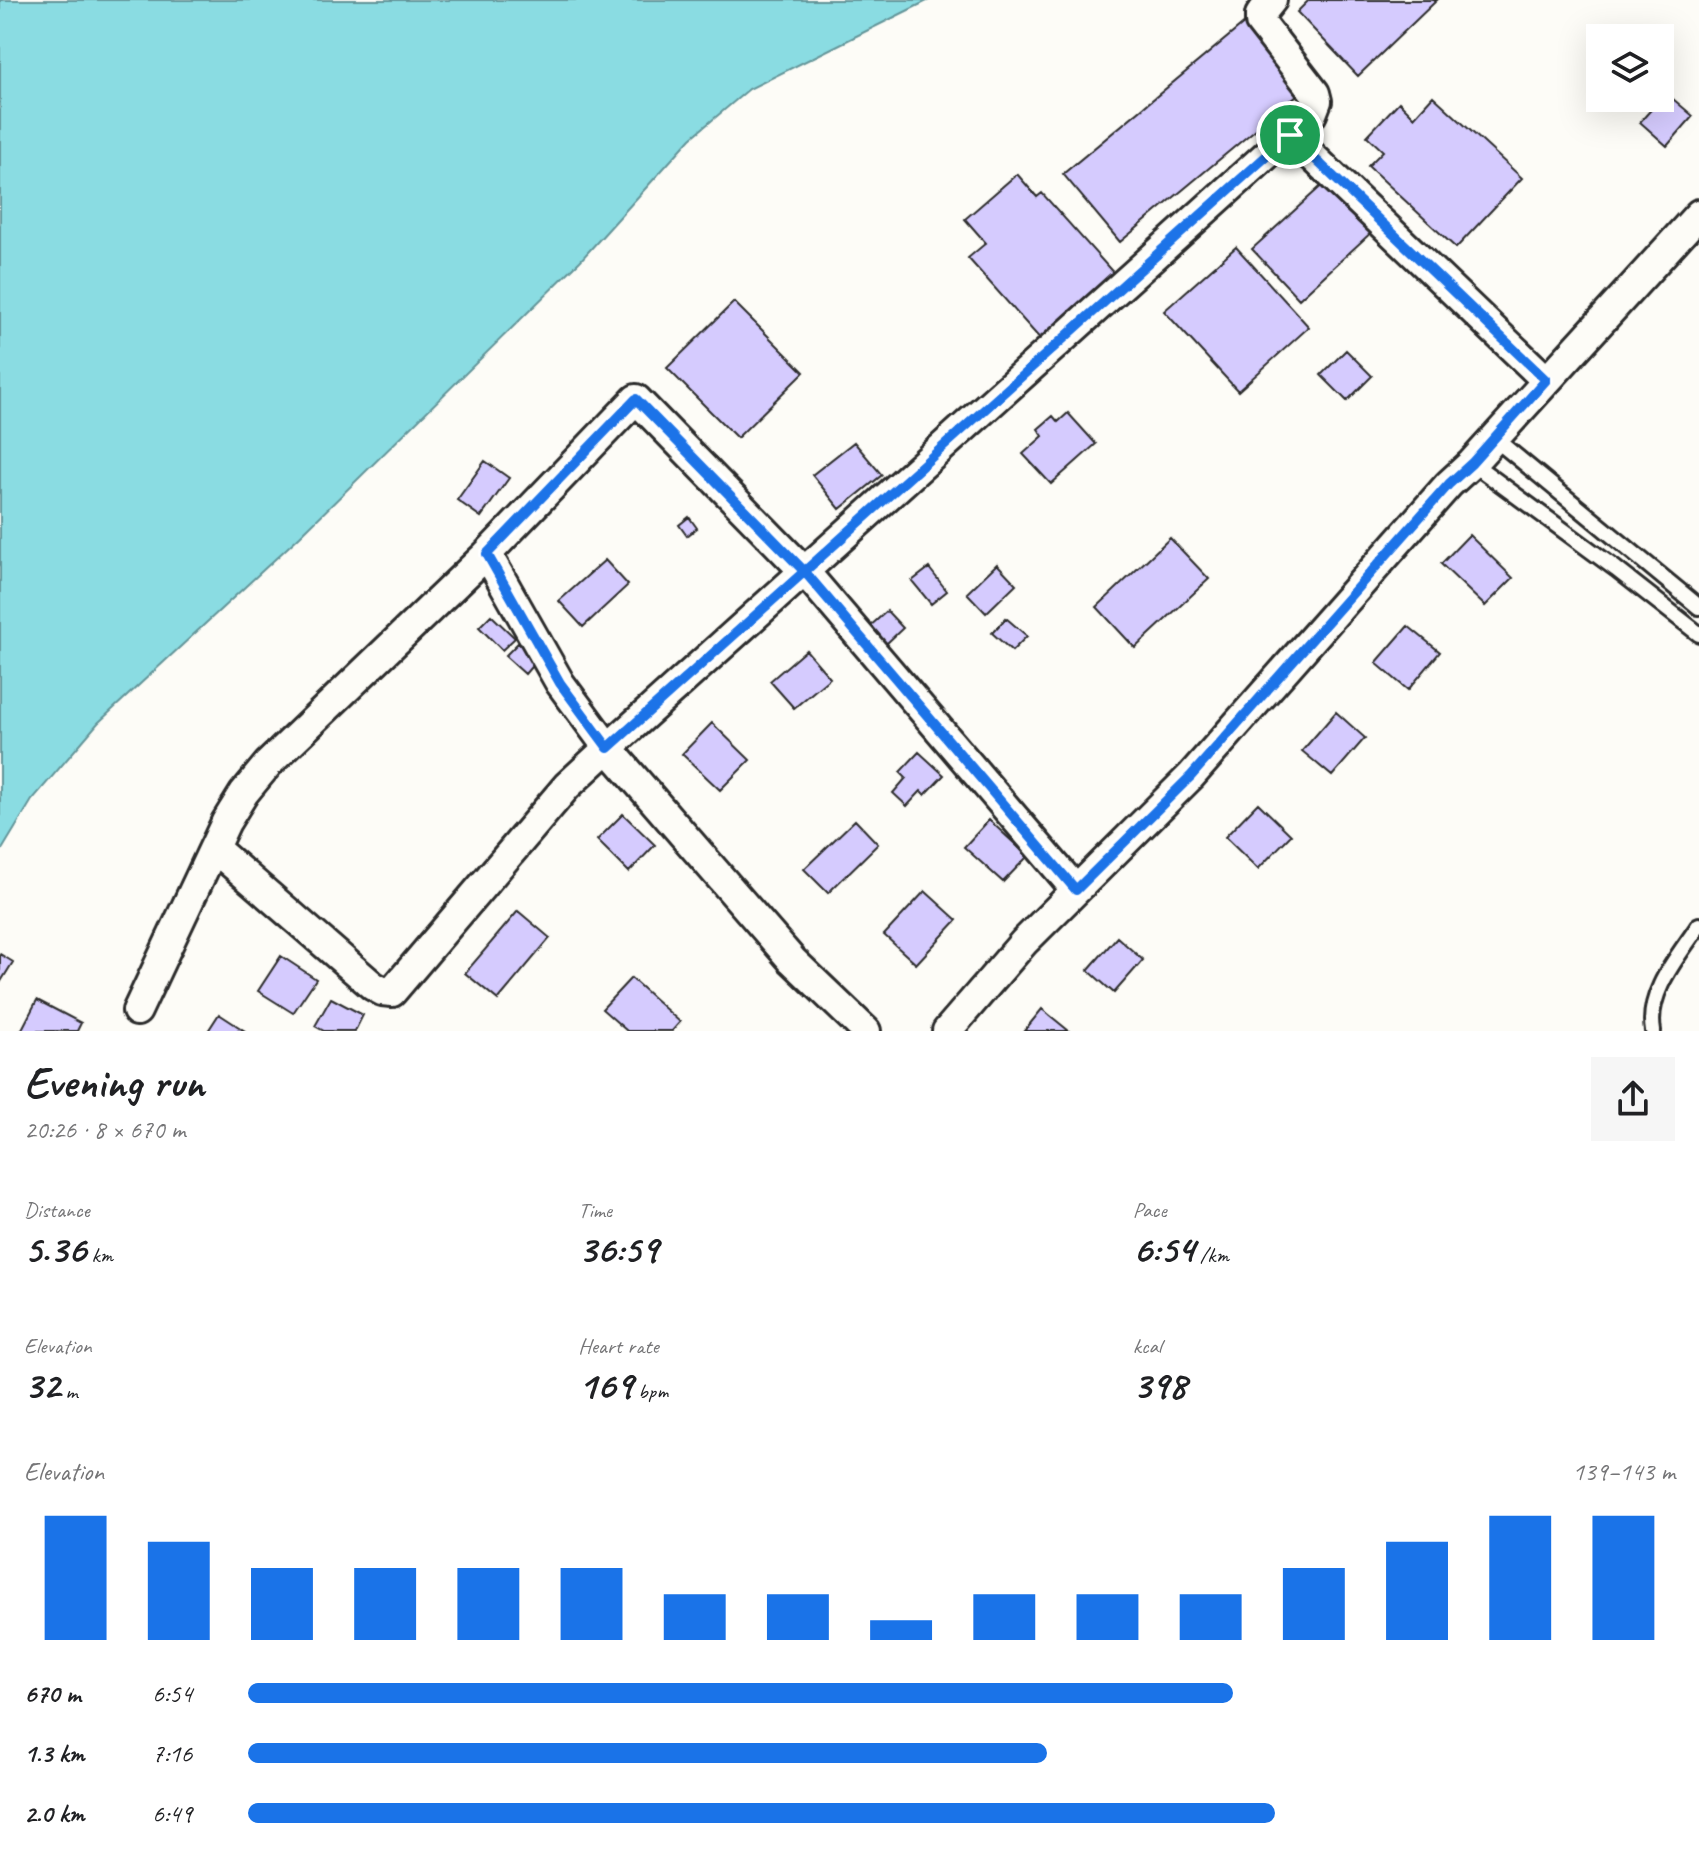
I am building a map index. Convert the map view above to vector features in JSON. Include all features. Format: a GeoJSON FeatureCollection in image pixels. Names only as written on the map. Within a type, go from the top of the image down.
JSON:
{"type":"FeatureCollection","features":[{"type":"Feature","properties":{"kind":"street"},"geometry":{"type":"LineString","coordinates":[[214,848],[373,986],[392,992],[567,786],[1312,114],[1317,101],[1315,93],[1260,22],[1260,15],[1272,0]]}},
{"type":"Feature","properties":{"kind":"street"},"geometry":{"type":"LineString","coordinates":[[1290,135],[1546,380]]}},
{"type":"Feature","properties":{"kind":"street"},"geometry":{"type":"LineString","coordinates":[[947,1031],[1024,942],[1191,776],[1449,484],[1472,463],[1699,214]]}},
{"type":"Feature","properties":{"kind":"street"},"geometry":{"type":"LineString","coordinates":[[137,1011],[214,848],[244,793],[268,764],[487,554],[636,399],[805,572],[1076,890]]}},
{"type":"Feature","properties":{"kind":"street"},"geometry":{"type":"LineString","coordinates":[[487,554],[560,683],[608,748],[792,960],[866,1031]]}},
{"type":"Feature","properties":{"kind":"lane"},"geometry":{"type":"LineString","coordinates":[[1494,438],[1699,607]]}},
{"type":"Feature","properties":{"kind":"lane"},"geometry":{"type":"LineString","coordinates":[[1472,463],[1699,634]]}},
{"type":"Feature","properties":{"kind":"lane"},"geometry":{"type":"LineString","coordinates":[[1653,1031],[1651,1020],[1656,993],[1699,925]]}},
{"type":"Feature","properties":{"kind":"water"},"geometry":{"type":"Polygon","coordinates":[[[0,0],[929,0],[749,89],[691,138],[580,261],[300,536],[98,723],[32,800],[0,853],[0,0]]]}},
{"type":"Feature","properties":{"kind":"building"},"geometry":{"type":"Polygon","coordinates":[[[1309,0],[1437,0],[1358,76],[1297,12],[1309,0]]]}},
{"type":"Feature","properties":{"kind":"building"},"geometry":{"type":"Polygon","coordinates":[[[1246,22],[1303,90],[1120,242],[1063,174],[1246,22]]]}},
{"type":"Feature","properties":{"kind":"building"},"geometry":{"type":"Polygon","coordinates":[[[1433,96],[1522,178],[1456,248],[1368,166],[1383,151],[1367,136],[1399,102],[1414,117],[1433,96]]]}},
{"type":"Feature","properties":{"kind":"building"},"geometry":{"type":"Polygon","coordinates":[[[1674,100],[1693,116],[1667,146],[1640,122],[1649,112],[1674,112],[1674,100]]]}},
{"type":"Feature","properties":{"kind":"building"},"geometry":{"type":"Polygon","coordinates":[[[1017,174],[1037,197],[1042,193],[1117,277],[1043,342],[968,258],[986,243],[965,219],[1017,174]]]}},
{"type":"Feature","properties":{"kind":"building"},"geometry":{"type":"Polygon","coordinates":[[[1328,180],[1374,230],[1299,299],[1252,249],[1328,180]]]}},
{"type":"Feature","properties":{"kind":"building"},"geometry":{"type":"Polygon","coordinates":[[[1236,247],[1309,327],[1238,391],[1164,311],[1236,247]]]}},
{"type":"Feature","properties":{"kind":"building"},"geometry":{"type":"Polygon","coordinates":[[[734,302],[804,372],[737,438],[667,368],[734,302]]]}},
{"type":"Feature","properties":{"kind":"building"},"geometry":{"type":"Polygon","coordinates":[[[1346,350],[1372,376],[1347,401],[1321,375],[1346,350]]]}},
{"type":"Feature","properties":{"kind":"building"},"geometry":{"type":"Polygon","coordinates":[[[1068,413],[1096,444],[1051,484],[1023,454],[1043,436],[1038,429],[1053,416],[1058,422],[1068,413]]]}},
{"type":"Feature","properties":{"kind":"building"},"geometry":{"type":"Polygon","coordinates":[[[854,442],[882,475],[840,509],[812,475],[854,442]]]}},
{"type":"Feature","properties":{"kind":"building"},"geometry":{"type":"Polygon","coordinates":[[[485,461],[509,478],[481,517],[457,500],[485,461]]]}},
{"type":"Feature","properties":{"kind":"building"},"geometry":{"type":"Polygon","coordinates":[[[689,517],[697,528],[687,536],[679,525],[689,517]]]}},
{"type":"Feature","properties":{"kind":"building"},"geometry":{"type":"Polygon","coordinates":[[[1469,535],[1513,578],[1485,606],[1441,564],[1469,535]]]}},
{"type":"Feature","properties":{"kind":"building"},"geometry":{"type":"Polygon","coordinates":[[[1170,538],[1209,579],[1135,648],[1097,607],[1170,538]]]}},
{"type":"Feature","properties":{"kind":"building"},"geometry":{"type":"Polygon","coordinates":[[[605,560],[628,585],[583,627],[559,601],[605,560]]]}},
{"type":"Feature","properties":{"kind":"building"},"geometry":{"type":"Polygon","coordinates":[[[997,564],[1016,584],[986,613],[967,593],[997,564]]]}},
{"type":"Feature","properties":{"kind":"building"},"geometry":{"type":"Polygon","coordinates":[[[929,568],[947,591],[931,604],[912,581],[929,568]]]}},
{"type":"Feature","properties":{"kind":"building"},"geometry":{"type":"Polygon","coordinates":[[[887,611],[903,628],[886,644],[869,627],[887,611]]]}},
{"type":"Feature","properties":{"kind":"building"},"geometry":{"type":"Polygon","coordinates":[[[491,615],[515,638],[502,650],[479,627],[491,615]]]}},
{"type":"Feature","properties":{"kind":"building"},"geometry":{"type":"Polygon","coordinates":[[[1006,618],[1027,636],[1012,651],[992,633],[1006,618]]]}},
{"type":"Feature","properties":{"kind":"building"},"geometry":{"type":"Polygon","coordinates":[[[1408,626],[1440,652],[1408,690],[1376,663],[1408,626]]]}},
{"type":"Feature","properties":{"kind":"building"},"geometry":{"type":"Polygon","coordinates":[[[518,643],[537,660],[525,674],[505,656],[518,643]]]}},
{"type":"Feature","properties":{"kind":"building"},"geometry":{"type":"Polygon","coordinates":[[[806,650],[830,678],[794,708],[770,681],[806,650]]]}},
{"type":"Feature","properties":{"kind":"building"},"geometry":{"type":"Polygon","coordinates":[[[1336,712],[1365,738],[1332,776],[1302,751],[1336,712]]]}},
{"type":"Feature","properties":{"kind":"building"},"geometry":{"type":"Polygon","coordinates":[[[712,723],[750,760],[720,790],[682,754],[712,723]]]}},
{"type":"Feature","properties":{"kind":"building"},"geometry":{"type":"Polygon","coordinates":[[[919,752],[944,775],[925,795],[921,791],[907,806],[893,793],[906,778],[900,772],[919,752]]]}},
{"type":"Feature","properties":{"kind":"building"},"geometry":{"type":"Polygon","coordinates":[[[1258,803],[1291,835],[1258,869],[1225,837],[1258,803]]]}},
{"type":"Feature","properties":{"kind":"building"},"geometry":{"type":"Polygon","coordinates":[[[623,814],[655,845],[629,872],[597,840],[623,814]]]}},
{"type":"Feature","properties":{"kind":"building"},"geometry":{"type":"Polygon","coordinates":[[[855,820],[878,844],[828,893],[804,869],[855,820]]]}},
{"type":"Feature","properties":{"kind":"building"},"geometry":{"type":"Polygon","coordinates":[[[989,820],[1028,856],[1003,882],[964,847],[989,820]]]}},
{"type":"Feature","properties":{"kind":"building"},"geometry":{"type":"Polygon","coordinates":[[[925,891],[957,920],[916,964],[884,935],[925,891]]]}},
{"type":"Feature","properties":{"kind":"building"},"geometry":{"type":"Polygon","coordinates":[[[518,911],[550,938],[498,1000],[465,973],[518,911]]]}},
{"type":"Feature","properties":{"kind":"building"},"geometry":{"type":"Polygon","coordinates":[[[1117,937],[1143,960],[1114,993],[1088,970],[1117,937]]]}},
{"type":"Feature","properties":{"kind":"building"},"geometry":{"type":"Polygon","coordinates":[[[0,954],[13,962],[0,983],[0,954]]]}},
{"type":"Feature","properties":{"kind":"building"},"geometry":{"type":"Polygon","coordinates":[[[281,956],[316,979],[293,1013],[258,991],[281,956]]]}},
{"type":"Feature","properties":{"kind":"building"},"geometry":{"type":"Polygon","coordinates":[[[631,978],[680,1022],[672,1031],[627,1031],[602,1009],[631,978]]]}},
{"type":"Feature","properties":{"kind":"building"},"geometry":{"type":"Polygon","coordinates":[[[331,998],[363,1015],[355,1031],[324,1031],[315,1026],[331,998]]]}},
{"type":"Feature","properties":{"kind":"building"},"geometry":{"type":"Polygon","coordinates":[[[37,1000],[81,1023],[77,1031],[21,1031],[37,1000]]]}},
{"type":"Feature","properties":{"kind":"building"},"geometry":{"type":"Polygon","coordinates":[[[1042,1009],[1069,1031],[1024,1031],[1042,1009]]]}},
{"type":"Feature","properties":{"kind":"building"},"geometry":{"type":"Polygon","coordinates":[[[219,1014],[245,1031],[208,1031],[219,1014]]]}},
{"type":"Feature","properties":{"kind":"route"},"geometry":{"type":"LineString","coordinates":[[1290,135],[805,572],[608,748],[560,683],[487,554],[636,399],[805,572],[1076,890],[1191,776],[1449,484],[1472,463],[1546,380],[1290,135]]}}]}
